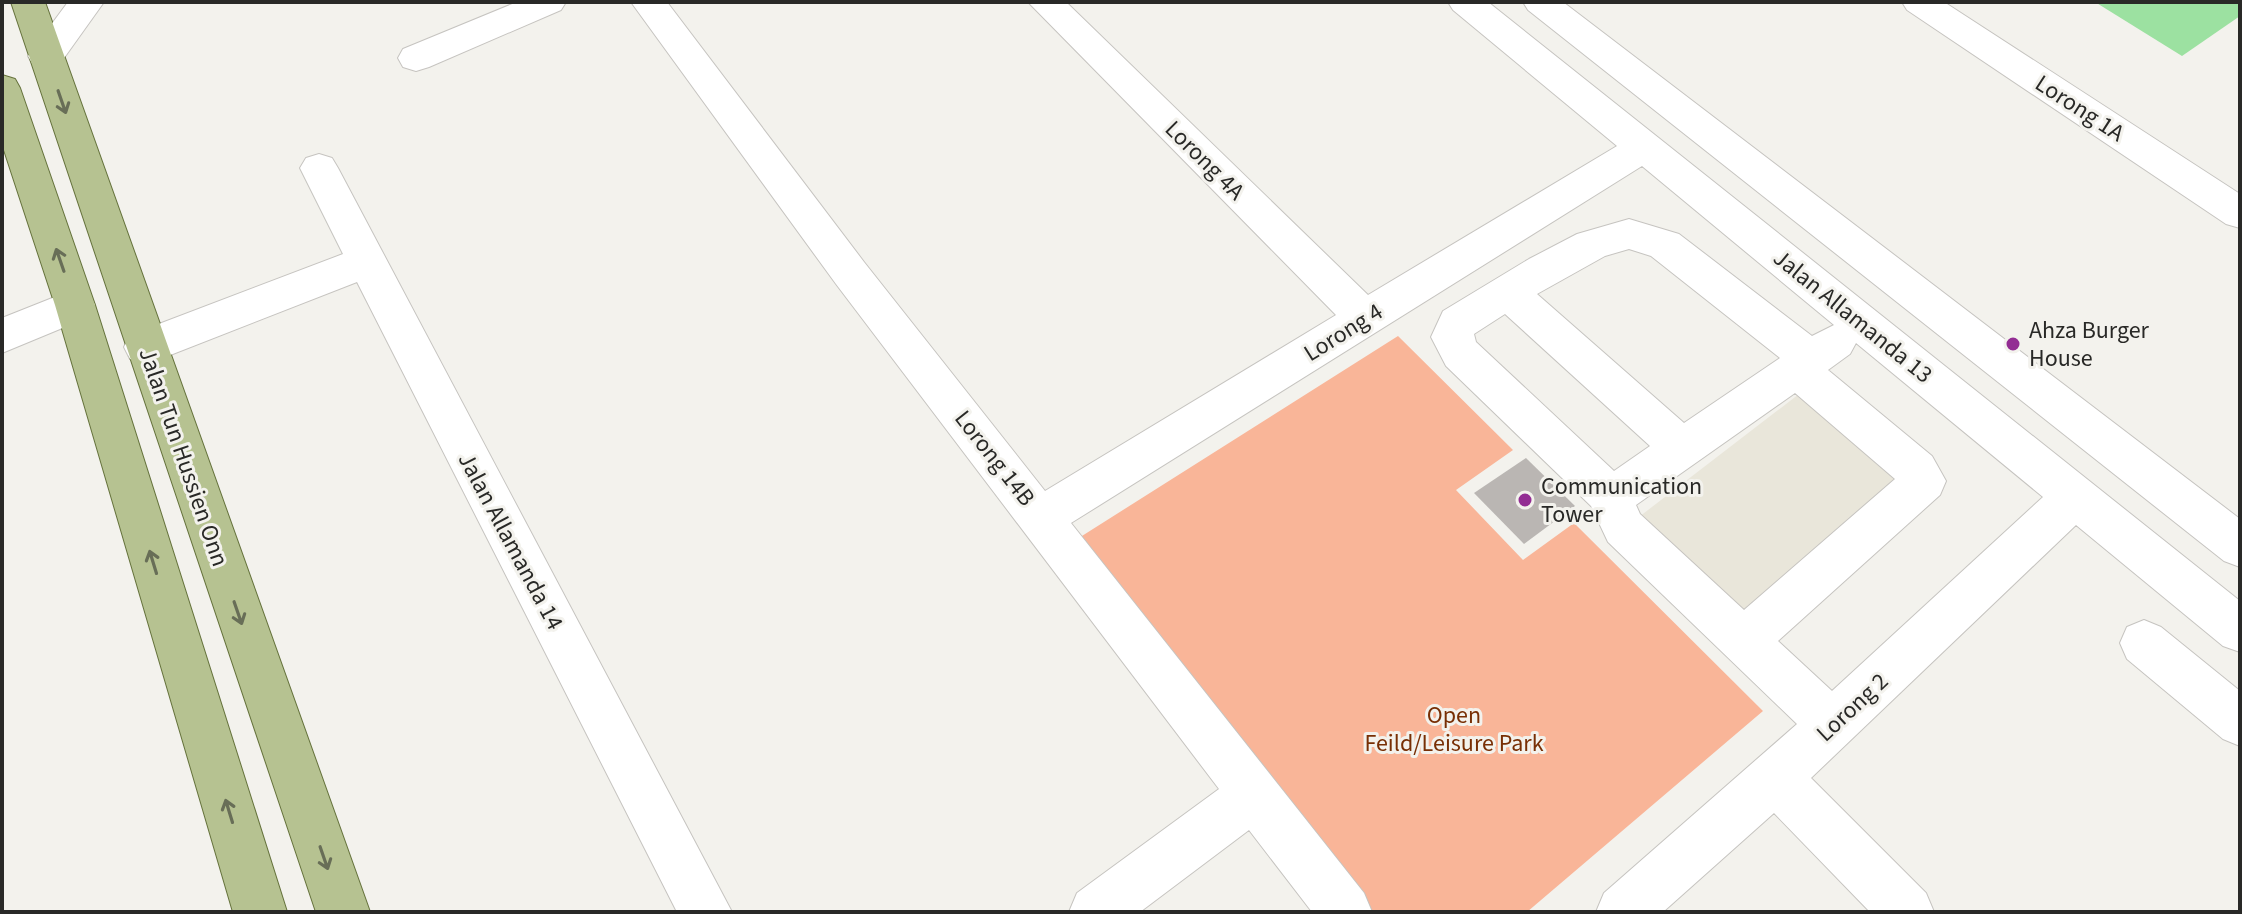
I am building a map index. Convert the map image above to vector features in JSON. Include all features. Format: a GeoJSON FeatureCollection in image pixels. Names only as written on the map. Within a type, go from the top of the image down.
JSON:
{"type":"FeatureCollection","features":[{"type":"Feature","properties":{"kind":"main road","name":"Jalan Tun Hussien Onn"},"geometry":{"type":"LineString","coordinates":[[28,2],[343,912]]}},
{"type":"Feature","properties":{"kind":"main road"},"geometry":{"type":"LineString","coordinates":[[2,88],[75,305],[260,912]]}},
{"type":"Feature","properties":{"kind":"street"},"geometry":{"type":"LineString","coordinates":[[46,56],[87,2]]}},
{"type":"Feature","properties":{"kind":"street"},"geometry":{"type":"LineString","coordinates":[[416,58],[549,2]]}},
{"type":"Feature","properties":{"kind":"street","name":"Lorong 14B"},"geometry":{"type":"LineString","coordinates":[[648,2],[850,273],[1345,912]]}},
{"type":"Feature","properties":{"kind":"street","name":"Lorong 4A"},"geometry":{"type":"LineString","coordinates":[[1045,2],[1365,318]]}},
{"type":"Feature","properties":{"kind":"street","name":"Jalan Allamanda 13"},"geometry":{"type":"LineString","coordinates":[[1465,2],[2240,630]]}},
{"type":"Feature","properties":{"kind":"street"},"geometry":{"type":"LineString","coordinates":[[1540,2],[2240,546]]}},
{"type":"Feature","properties":{"kind":"street","name":"Lorong 1A"},"geometry":{"type":"LineString","coordinates":[[1919,2],[2240,213]]}},
{"type":"Feature","properties":{"kind":"street","name":"Lorong 4"},"geometry":{"type":"LineString","coordinates":[[1041,517],[1644,147]]}},
{"type":"Feature","properties":{"kind":"street","name":"Jalan Allamanda 14"},"geometry":{"type":"LineString","coordinates":[[319,168],[365,262],[705,912]]}},
{"type":"Feature","properties":{"kind":"street"},"geometry":{"type":"LineString","coordinates":[[1742,642],[1924,481],[1916,470],[1805,365],[1665,245],[1647,237],[1627,234],[1594,242],[1458,323],[1452,337],[1461,354],[1612,497],[1614,512],[1624,528],[1742,642],[1833,725]]}},
{"type":"Feature","properties":{"kind":"street"},"geometry":{"type":"LineString","coordinates":[[145,347],[365,262]]}},
{"type":"Feature","properties":{"kind":"street"},"geometry":{"type":"LineString","coordinates":[[1509,293],[1683,449]]}},
{"type":"Feature","properties":{"kind":"street"},"geometry":{"type":"LineString","coordinates":[[2,336],[75,305]]}},
{"type":"Feature","properties":{"kind":"street"},"geometry":{"type":"LineString","coordinates":[[1612,497],[1862,323]]}},
{"type":"Feature","properties":{"kind":"street"},"geometry":{"type":"LineString","coordinates":[[1908,360],[1952,323]]}},
{"type":"Feature","properties":{"kind":"street","name":"Lorong 2"},"geometry":{"type":"LineString","coordinates":[[1623,912],[1833,725],[2076,496]]}},
{"type":"Feature","properties":{"kind":"street"},"geometry":{"type":"LineString","coordinates":[[2144,643],[2234,707]]}},
{"type":"Feature","properties":{"kind":"street"},"geometry":{"type":"LineString","coordinates":[[1775,778],[1907,912]]}},
{"type":"Feature","properties":{"kind":"street"},"geometry":{"type":"LineString","coordinates":[[1096,912],[1255,794]]}},
{"type":"Feature","properties":{"kind":"shaded area"},"geometry":{"type":"Polygon","coordinates":[[[2095,2],[2240,2],[2240,16],[2182,56],[2095,2]]]}},
{"type":"Feature","properties":{"kind":"shaded area"},"geometry":{"type":"Polygon","coordinates":[[[1799,394],[1909,484],[1729,632],[1622,530],[1799,394]]]}},
{"type":"Feature","properties":{"kind":"green space","name":"Open Feild/Leisure Park"},"geometry":{"type":"Polygon","coordinates":[[[1398,336],[1513,450],[1456,490],[1523,560],[1574,523],[1763,711],[1527,912],[1363,912],[1074,541],[1398,336]]]}},
{"type":"Feature","properties":{"kind":"building","name":"Communication Tower"},"geometry":{"type":"Polygon","coordinates":[[[1526,458],[1575,506],[1524,544],[1474,493],[1526,458]]]}},
{"type":"Feature","properties":{"kind":"place","name":"Ahza Burger House"},"geometry":{"type":"Point","coordinates":[2013,344]}},
{"type":"Feature","properties":{"kind":"place","name":"Communication Tower"},"geometry":{"type":"Point","coordinates":[1525,500]}}]}
